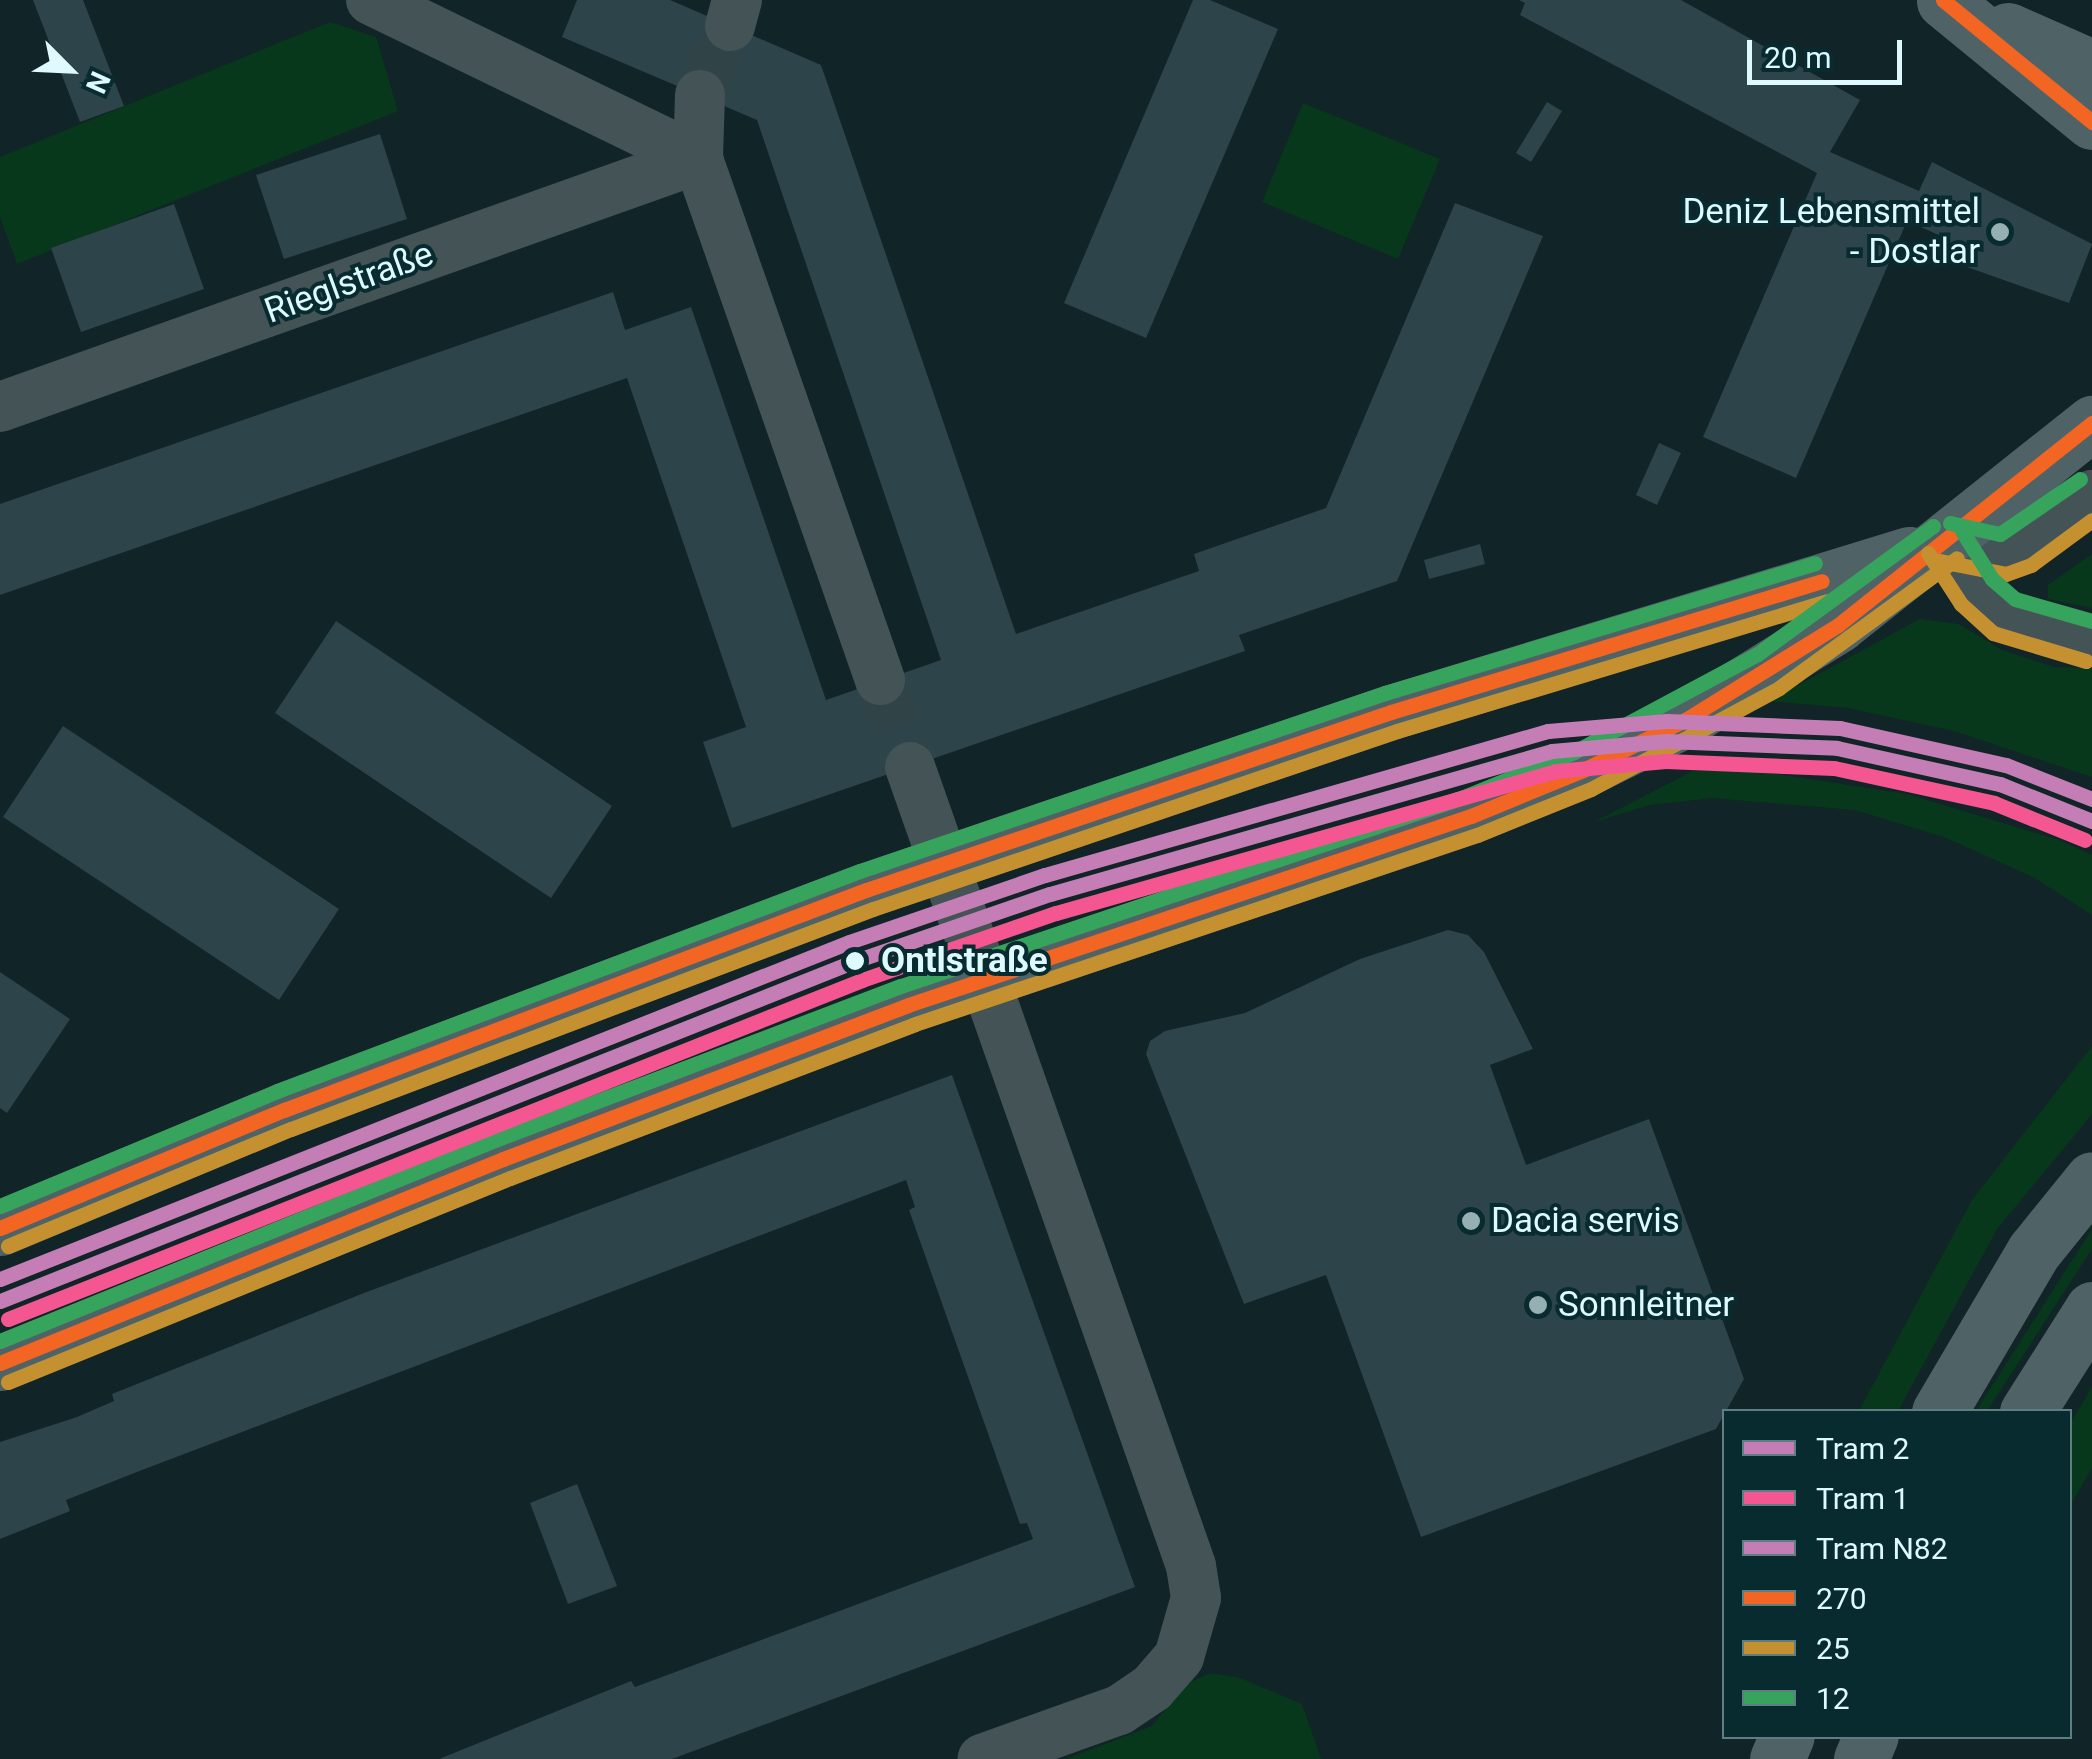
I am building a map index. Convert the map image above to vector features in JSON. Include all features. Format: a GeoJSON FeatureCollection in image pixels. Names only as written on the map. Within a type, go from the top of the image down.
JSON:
{"type":"FeatureCollection","features":[{"type":"Feature","properties":{"kind":"main road"},"geometry":{"type":"LineString","coordinates":[[1944,0],[2092,67]]}},
{"type":"Feature","properties":{"kind":"main road"},"geometry":{"type":"LineString","coordinates":[[1944,0],[2092,122]]}},
{"type":"Feature","properties":{"kind":"main road"},"geometry":{"type":"LineString","coordinates":[[0,1363],[503,1158],[983,977],[1471,816],[1583,770],[1767,672],[1945,542],[2081,432],[2092,390]]}},
{"type":"Feature","properties":{"kind":"main road"},"geometry":{"type":"LineString","coordinates":[[0,1228],[284,1110],[944,864],[1392,712],[1945,542]]}},
{"type":"Feature","properties":{"kind":"main road"},"geometry":{"type":"LineString","coordinates":[[1941,1409],[2034,1251],[2092,1179]]}},
{"type":"Feature","properties":{"kind":"main road"},"geometry":{"type":"LineString","coordinates":[[2028,1409],[2092,1309]]}},
{"type":"Feature","properties":{"kind":"street"},"geometry":{"type":"LineString","coordinates":[[371,0],[698,159]]}},
{"type":"Feature","properties":{"kind":"street"},"geometry":{"type":"LineString","coordinates":[[700,95],[698,159],[880,680]]}},
{"type":"Feature","properties":{"kind":"street","name":"Rieglstraße"},"geometry":{"type":"LineString","coordinates":[[0,407],[698,159]]}},
{"type":"Feature","properties":{"kind":"street"},"geometry":{"type":"LineString","coordinates":[[1945,542],[2001,555],[2092,494]]}},
{"type":"Feature","properties":{"kind":"street"},"geometry":{"type":"LineString","coordinates":[[1945,542],[1977,592],[2005,617],[2092,642]]}},
{"type":"Feature","properties":{"kind":"street"},"geometry":{"type":"LineString","coordinates":[[910,767],[1191,1566],[1193,1627],[1160,1679],[1119,1710],[982,1759]]}},
{"type":"Feature","properties":{"kind":"green space"},"geometry":{"type":"Polygon","coordinates":[[[330,22],[376,37],[398,111],[17,264],[0,217],[0,157],[330,22]]]}},
{"type":"Feature","properties":{"kind":"green space"},"geometry":{"type":"Polygon","coordinates":[[[1303,103],[1440,159],[1398,259],[1262,202],[1303,103]]]}},
{"type":"Feature","properties":{"kind":"green space"},"geometry":{"type":"Polygon","coordinates":[[[2092,554],[2092,608],[2048,599],[2048,585],[2092,554]]]}},
{"type":"Feature","properties":{"kind":"green space"},"geometry":{"type":"Polygon","coordinates":[[[1920,619],[1959,624],[2002,650],[2054,667],[2092,668],[2092,777],[1954,731],[1848,708],[1769,701],[1920,619]]]}},
{"type":"Feature","properties":{"kind":"green space"},"geometry":{"type":"Polygon","coordinates":[[[1744,769],[1907,794],[2059,840],[2092,855],[2092,915],[2035,878],[1944,837],[1855,810],[1712,798],[1650,805],[1594,822],[1693,771],[1744,769]]]}},
{"type":"Feature","properties":{"kind":"green space"},"geometry":{"type":"Polygon","coordinates":[[[2092,1046],[2092,1114],[1997,1229],[1899,1409],[1860,1409],[1972,1200],[2092,1046]]]}},
{"type":"Feature","properties":{"kind":"green space"},"geometry":{"type":"Polygon","coordinates":[[[2092,1229],[2092,1249],[1988,1409],[1977,1409],[2092,1229]]]}},
{"type":"Feature","properties":{"kind":"green space"},"geometry":{"type":"Polygon","coordinates":[[[2092,1387],[2092,1468],[2072,1503],[2072,1421],[2092,1387]]]}},
{"type":"Feature","properties":{"kind":"green space"},"geometry":{"type":"Polygon","coordinates":[[[1210,1673],[1240,1678],[1302,1704],[1321,1759],[1066,1759],[1152,1726],[1186,1684],[1210,1673]]]}},
{"type":"Feature","properties":{"kind":"building"},"geometry":{"type":"Polygon","coordinates":[[[33,0],[83,0],[124,106],[80,122],[33,0]]]}},
{"type":"Feature","properties":{"kind":"building"},"geometry":{"type":"Polygon","coordinates":[[[577,0],[670,0],[821,65],[1016,634],[1199,571],[1194,554],[1326,508],[1455,203],[1543,236],[1397,581],[1239,635],[1245,651],[732,828],[703,742],[746,727],[627,378],[0,595],[0,504],[613,292],[625,330],[691,307],[826,700],[941,660],[757,120],[562,37],[577,0]]]}},
{"type":"Feature","properties":{"kind":"building"},"geometry":{"type":"Polygon","coordinates":[[[1193,0],[1210,0],[1278,29],[1146,338],[1064,303],[1193,0]]]}},
{"type":"Feature","properties":{"kind":"building"},"geometry":{"type":"Polygon","coordinates":[[[1519,0],[1681,0],[1860,100],[1830,152],[1919,191],[1932,162],[2092,244],[2069,303],[1933,255],[1941,236],[1907,221],[1796,478],[1703,437],[1817,173],[1520,15],[1525,3],[1519,0]]]}},
{"type":"Feature","properties":{"kind":"building"},"geometry":{"type":"Polygon","coordinates":[[[1547,102],[1562,111],[1531,162],[1516,153],[1547,102]]]}},
{"type":"Feature","properties":{"kind":"building"},"geometry":{"type":"Polygon","coordinates":[[[380,134],[407,219],[284,259],[256,175],[380,134]]]}},
{"type":"Feature","properties":{"kind":"building"},"geometry":{"type":"Polygon","coordinates":[[[174,204],[204,289],[81,332],[51,248],[174,204]]]}},
{"type":"Feature","properties":{"kind":"building"},"geometry":{"type":"Polygon","coordinates":[[[1659,443],[1681,453],[1657,505],[1636,495],[1659,443]]]}},
{"type":"Feature","properties":{"kind":"building"},"geometry":{"type":"Polygon","coordinates":[[[1480,544],[1485,564],[1429,579],[1424,560],[1480,544]]]}},
{"type":"Feature","properties":{"kind":"building"},"geometry":{"type":"Polygon","coordinates":[[[336,621],[612,806],[551,898],[275,713],[336,621]]]}},
{"type":"Feature","properties":{"kind":"building"},"geometry":{"type":"Polygon","coordinates":[[[63,726],[339,909],[279,1000],[3,817],[63,726]]]}},
{"type":"Feature","properties":{"kind":"building"},"geometry":{"type":"Polygon","coordinates":[[[1448,930],[1468,935],[1484,952],[1533,1049],[1490,1065],[1526,1165],[1649,1119],[1744,1379],[1727,1409],[1722,1409],[1716,1429],[1421,1537],[1326,1275],[1244,1304],[1146,1054],[1150,1041],[1165,1031],[1245,1013],[1360,959],[1448,930]]]}},
{"type":"Feature","properties":{"kind":"building"},"geometry":{"type":"Polygon","coordinates":[[[0,972],[70,1019],[7,1113],[0,1108],[0,972]]]}},
{"type":"Feature","properties":{"kind":"building"},"geometry":{"type":"Polygon","coordinates":[[[952,1075],[1135,1587],[672,1759],[439,1759],[631,1681],[635,1687],[1033,1539],[1027,1523],[1020,1524],[909,1210],[915,1207],[906,1180],[66,1500],[70,1511],[0,1539],[0,1442],[77,1417],[114,1401],[112,1394],[364,1293],[952,1075]]]}},
{"type":"Feature","properties":{"kind":"building"},"geometry":{"type":"Polygon","coordinates":[[[577,1484],[617,1586],[568,1604],[530,1503],[577,1484]]]}},
{"type":"Feature","properties":{"kind":"tunnel"},"geometry":{"type":"LineString","coordinates":[[700,95],[730,26]]}},
{"type":"Feature","properties":{"kind":"tunnel"},"geometry":{"type":"LineString","coordinates":[[880,680],[910,767]]}},
{"type":"Feature","properties":{"kind":"tram line","name":"N82"},"geometry":{"type":"LineString","coordinates":[[0,1279],[849,942],[1045,875],[1548,731],[1667,721],[1840,728],[2006,765],[2092,799]]}},
{"type":"Feature","properties":{"kind":"tram line","name":"2"},"geometry":{"type":"LineString","coordinates":[[0,1301],[855,961],[1050,894],[1552,751],[1666,741],[1837,748],[2000,784],[2092,821]]}},
{"type":"Feature","properties":{"kind":"tram line","name":"1"},"geometry":{"type":"LineString","coordinates":[[8,1319],[862,980],[1056,913],[1556,771],[1666,761],[1834,768],[1994,803],[2085,840]]}},
{"type":"Feature","properties":{"kind":"transit line","name":"270"},"geometry":{"type":"LineString","coordinates":[[1943,0],[2092,122]]}},
{"type":"Feature","properties":{"kind":"transit line","name":"270"},"geometry":{"type":"LineString","coordinates":[[0,1363],[503,1159],[908,1005],[1471,816],[1583,770],[1685,720],[1838,625],[2092,423]]}},
{"type":"Feature","properties":{"kind":"transit line","name":"12"},"geometry":{"type":"LineString","coordinates":[[1950,523],[2000,534],[2080,479]]}},
{"type":"Feature","properties":{"kind":"transit line","name":"25"},"geometry":{"type":"LineString","coordinates":[[1940,561],[2006,574],[2031,565],[2092,520]]}},
{"type":"Feature","properties":{"kind":"transit line","name":"12"},"geometry":{"type":"LineString","coordinates":[[0,1341],[495,1140],[901,986],[1464,797],[1574,752],[1756,655],[1933,526]]}},
{"type":"Feature","properties":{"kind":"transit line","name":"12"},"geometry":{"type":"LineString","coordinates":[[1962,531],[1992,579],[2015,599],[2092,621]]}},
{"type":"Feature","properties":{"kind":"transit line","name":"25"},"geometry":{"type":"LineString","coordinates":[[1928,553],[1961,604],[1993,633],[2086,661]]}},
{"type":"Feature","properties":{"kind":"transit line","name":"25"},"geometry":{"type":"LineString","coordinates":[[8,1382],[510,1178],[915,1024],[1477,835],[1591,789],[1779,688],[1957,558]]}},
{"type":"Feature","properties":{"kind":"transit line","name":"12"},"geometry":{"type":"LineString","coordinates":[[0,1206],[277,1091],[860,871],[1385,693],[1815,563]]}},
{"type":"Feature","properties":{"kind":"transit line","name":"270"},"geometry":{"type":"LineString","coordinates":[[0,1228],[284,1110],[866,890],[1391,712],[1822,581]]}},
{"type":"Feature","properties":{"kind":"transit line","name":"25"},"geometry":{"type":"LineString","coordinates":[[8,1246],[291,1129],[873,909],[1397,731],[1827,601]]}},
{"type":"Feature","properties":{"kind":"place","name":"Deniz Lebensmittel - Dostlar"},"geometry":{"type":"Point","coordinates":[2000,232]}},
{"type":"Feature","properties":{"kind":"place","name":"Ontlstraße"},"geometry":{"type":"Point","coordinates":[855,961]}},
{"type":"Feature","properties":{"kind":"place","name":"Dacia servis"},"geometry":{"type":"Point","coordinates":[1471,1221]}},
{"type":"Feature","properties":{"kind":"place","name":"Sonnleitner"},"geometry":{"type":"Point","coordinates":[1538,1305]}}]}
